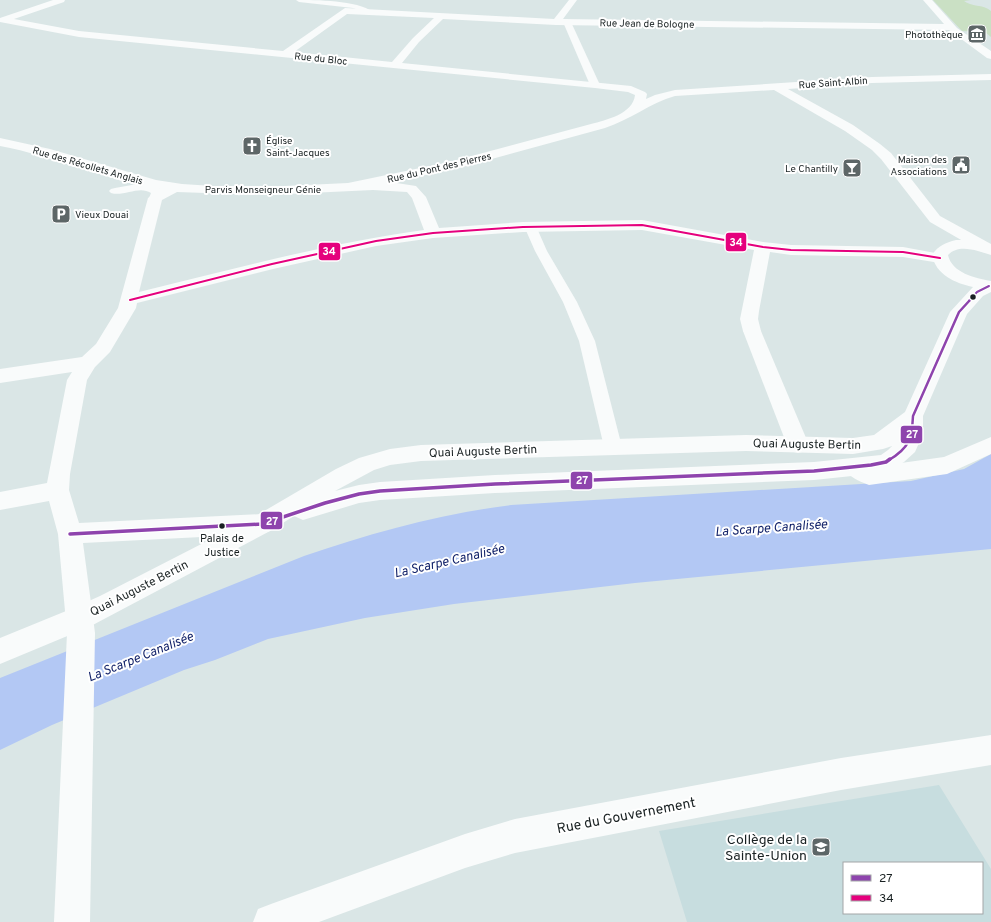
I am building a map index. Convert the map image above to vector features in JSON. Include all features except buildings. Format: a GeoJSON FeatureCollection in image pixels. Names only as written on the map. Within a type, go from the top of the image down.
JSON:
{"type":"FeatureCollection","features":[{"type":"Feature","properties":{"kind":"street"},"geometry":{"type":"LineString","coordinates":[[2,20],[61,0]]}},
{"type":"Feature","properties":{"kind":"street"},"geometry":{"type":"LineString","coordinates":[[556,22],[573,0]]}},
{"type":"Feature","properties":{"kind":"street"},"geometry":{"type":"LineString","coordinates":[[926,0],[950,26],[991,56]]}},
{"type":"Feature","properties":{"kind":"street"},"geometry":{"type":"LineString","coordinates":[[369,12],[382,4]]}},
{"type":"Feature","properties":{"kind":"street","name":"Rue Jean de Bologne"},"geometry":{"type":"LineString","coordinates":[[285,54],[345,11],[556,22],[735,26],[950,26]]}},
{"type":"Feature","properties":{"kind":"street"},"geometry":{"type":"LineString","coordinates":[[395,65],[416,40],[441,16]]}},
{"type":"Feature","properties":{"kind":"street","name":"Rue du Bloc"},"geometry":{"type":"LineString","coordinates":[[2,20],[79,34],[631,89],[638,92],[641,98],[636,109]]}},
{"type":"Feature","properties":{"kind":"street"},"geometry":{"type":"LineString","coordinates":[[567,22],[595,85]]}},
{"type":"Feature","properties":{"kind":"street","name":"Rue Saint-Albin"},"geometry":{"type":"LineString","coordinates":[[675,93],[888,79],[991,77]]}},
{"type":"Feature","properties":{"kind":"street"},"geometry":{"type":"LineString","coordinates":[[775,86],[849,128],[876,146],[886,156],[935,219],[990,250]]}},
{"type":"Feature","properties":{"kind":"street","name":"Rue du Pont des Pierres"},"geometry":{"type":"LineString","coordinates":[[348,187],[450,166],[608,123],[659,97],[675,93]]}},
{"type":"Feature","properties":{"kind":"street","name":"Rue des Récollets Anglais"},"geometry":{"type":"LineString","coordinates":[[0,142],[40,150],[143,181],[177,188]]}},
{"type":"Feature","properties":{"kind":"street","name":"Rue du Pont des Pierres"},"geometry":{"type":"LineString","coordinates":[[348,187],[397,187],[411,189],[419,197],[433,233]]}},
{"type":"Feature","properties":{"kind":"street","name":"Parvis Monseigneur Génie"},"geometry":{"type":"LineString","coordinates":[[177,188],[261,190],[348,187]]}},
{"type":"Feature","properties":{"kind":"street"},"geometry":{"type":"LineString","coordinates":[[72,922],[79,731],[80,626],[70,534],[58,490],[77,380],[88,363],[103,348],[127,308],[155,198],[165,192],[177,188]]}},
{"type":"Feature","properties":{"kind":"street"},"geometry":{"type":"LineString","coordinates":[[935,219],[943,260],[956,289],[959,312]]}},
{"type":"Feature","properties":{"kind":"street"},"geometry":{"type":"LineString","coordinates":[[130,300],[342,248],[393,238],[433,233],[530,226],[642,225],[763,247],[791,250],[903,252],[943,260],[962,278],[990,286]]}},
{"type":"Feature","properties":{"kind":"street"},"geometry":{"type":"LineString","coordinates":[[943,260],[945,248],[959,245],[970,245],[990,250]]}},
{"type":"Feature","properties":{"kind":"street"},"geometry":{"type":"LineString","coordinates":[[763,247],[749,319],[752,331],[798,445]]}},
{"type":"Feature","properties":{"kind":"street"},"geometry":{"type":"LineString","coordinates":[[913,416],[959,312],[977,292],[990,286]]}},
{"type":"Feature","properties":{"kind":"street"},"geometry":{"type":"LineString","coordinates":[[0,376],[88,363]]}},
{"type":"Feature","properties":{"kind":"street","name":"Quai Auguste Bertin"},"geometry":{"type":"LineString","coordinates":[[0,651],[80,626],[262,524],[344,475],[367,464],[390,457],[421,453],[746,443],[853,446],[875,443],[884,440],[913,416]]}},
{"type":"Feature","properties":{"kind":"street","name":"Quai Auguste Bertin"},"geometry":{"type":"LineString","coordinates":[[70,534],[262,524],[325,503],[359,494],[380,491],[495,484],[814,471],[854,467],[886,462],[896,456],[907,446],[912,434],[913,416]]}},
{"type":"Feature","properties":{"kind":"street"},"geometry":{"type":"LineString","coordinates":[[854,467],[869,476],[947,465],[991,445]]}},
{"type":"Feature","properties":{"kind":"street"},"geometry":{"type":"LineString","coordinates":[[0,501],[58,490]]}},
{"type":"Feature","properties":{"kind":"street","name":"Rue du Gouvernement"},"geometry":{"type":"LineString","coordinates":[[271,922],[465,851],[509,838],[841,774],[991,750]]}},
{"type":"Feature","properties":{"kind":"lane"},"geometry":{"type":"LineString","coordinates":[[298,0],[354,6],[369,12]]}},
{"type":"Feature","properties":{"kind":"lane"},"geometry":{"type":"LineString","coordinates":[[111,171],[118,178],[115,191]]}},
{"type":"Feature","properties":{"kind":"lane"},"geometry":{"type":"LineString","coordinates":[[115,191],[143,181]]}},
{"type":"Feature","properties":{"kind":"lane"},"geometry":{"type":"LineString","coordinates":[[115,191],[142,187],[151,188],[156,192],[155,198]]}},
{"type":"Feature","properties":{"kind":"lane"},"geometry":{"type":"LineString","coordinates":[[530,226],[541,251],[570,302],[587,341],[613,447]]}},
{"type":"Feature","properties":{"kind":"shaded area","name":"Collège de la Sainte-Union"},"geometry":{"type":"Polygon","coordinates":[[[939,785],[991,869],[991,922],[687,922],[659,831],[939,785]]]}},
{"type":"Feature","properties":{"kind":"green space"},"geometry":{"type":"Polygon","coordinates":[[[933,0],[971,0],[964,1],[988,9],[991,11],[991,37],[985,32],[962,31],[933,0]]]}},
{"type":"Feature","properties":{"kind":"water","name":"La Scarpe Canalisée"},"geometry":{"type":"Polygon","coordinates":[[[991,454],[991,549],[635,583],[454,604],[365,618],[268,639],[215,660],[184,670],[52,725],[0,750],[0,678],[304,556],[380,532],[432,519],[511,505],[911,481],[964,469],[991,454]]]}},
{"type":"Feature","properties":{"kind":"transit line","name":"34"},"geometry":{"type":"LineString","coordinates":[[130,300],[272,264],[376,241],[433,233],[523,227],[642,225],[763,247],[791,250],[903,252],[940,258]]}},
{"type":"Feature","properties":{"kind":"transit line","name":"27"},"geometry":{"type":"LineString","coordinates":[[70,534],[262,524],[325,503],[359,494],[380,491],[495,484],[814,471],[886,462],[896,456],[907,446],[912,434],[913,416],[959,312],[977,292],[989,286]]}},
{"type":"Feature","properties":{"kind":"place","name":"Photothèque"},"geometry":{"type":"Point","coordinates":[977,34]}},
{"type":"Feature","properties":{"kind":"place","name":"Église Saint-Jacques"},"geometry":{"type":"Point","coordinates":[252,146]}},
{"type":"Feature","properties":{"kind":"place","name":"Maison des Associations"},"geometry":{"type":"Point","coordinates":[961,165]}},
{"type":"Feature","properties":{"kind":"place","name":"Le Chantilly"},"geometry":{"type":"Point","coordinates":[852,168]}},
{"type":"Feature","properties":{"kind":"place","name":"Vieux Douai"},"geometry":{"type":"Point","coordinates":[61,214]}},
{"type":"Feature","properties":{"kind":"place","name":"Palais de Justice"},"geometry":{"type":"Point","coordinates":[222,526]}},
{"type":"Feature","properties":{"kind":"place","name":"Collège de la Sainte-Union"},"geometry":{"type":"Point","coordinates":[821,847]}}]}
